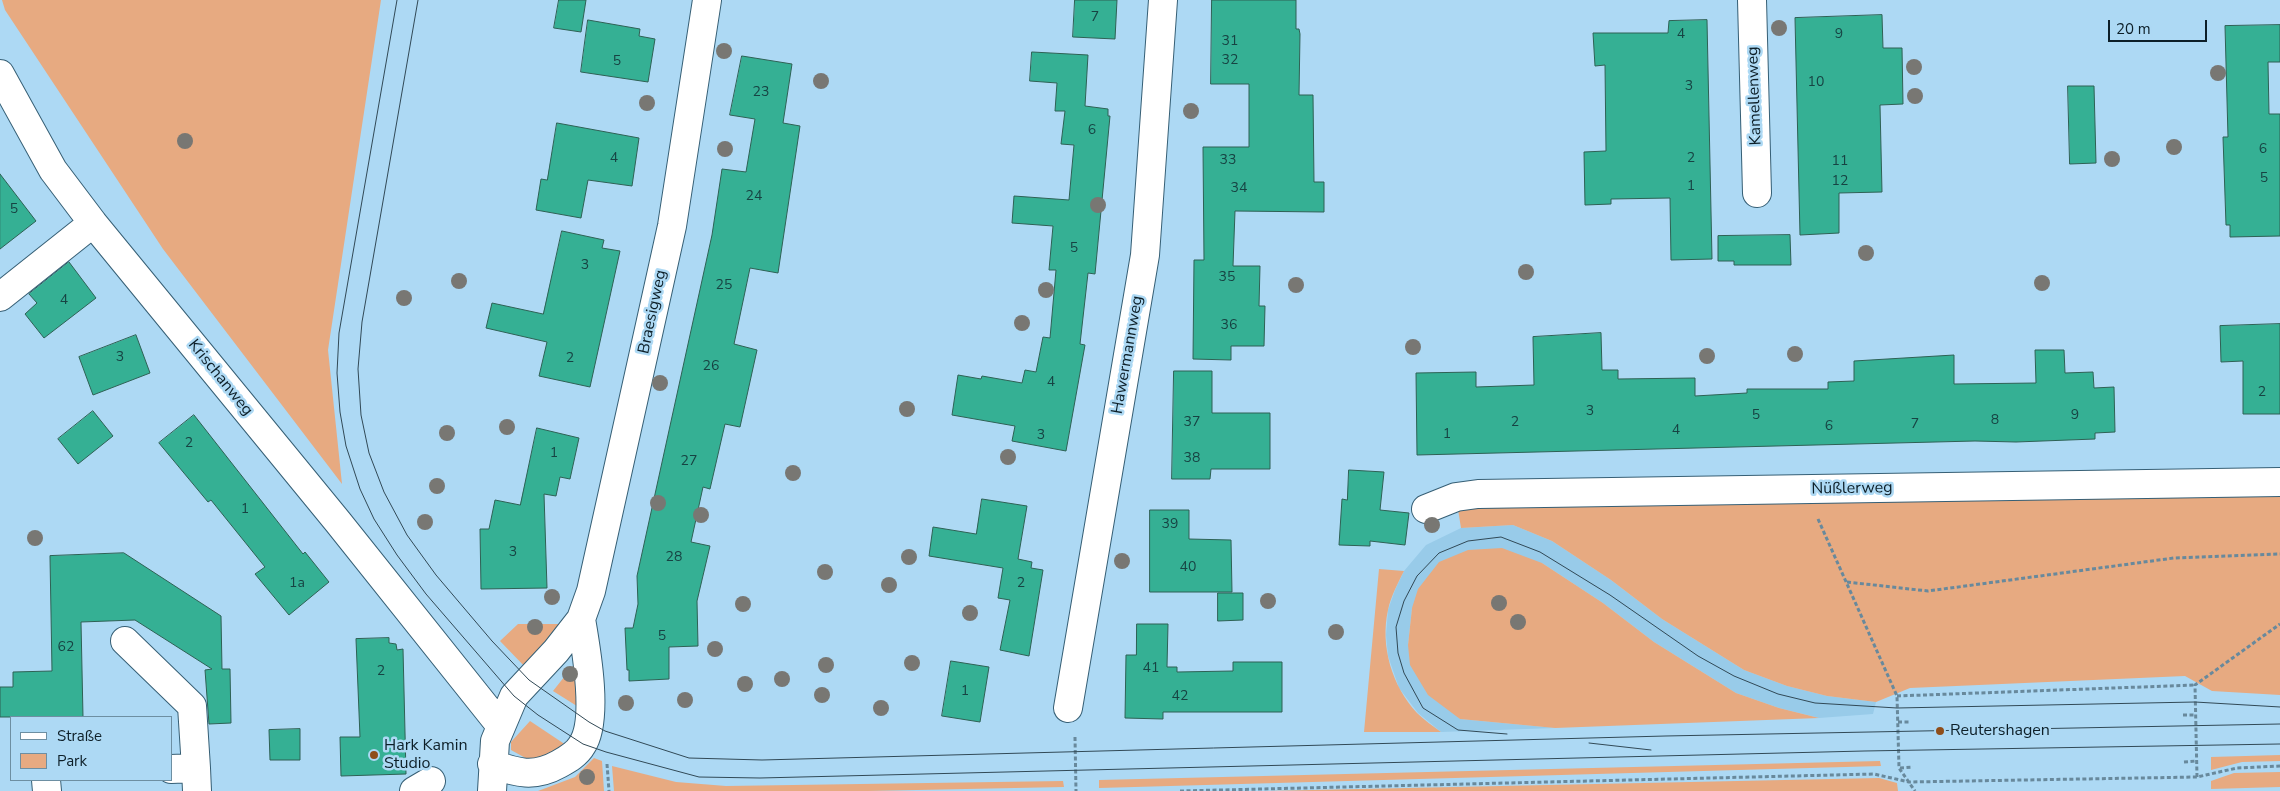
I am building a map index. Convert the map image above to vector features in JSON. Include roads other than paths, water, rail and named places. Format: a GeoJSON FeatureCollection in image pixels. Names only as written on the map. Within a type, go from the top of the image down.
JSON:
{"type":"FeatureCollection","features":[{"type":"Feature","properties":{"kind":"street","name":"Braesigweg"},"geometry":{"type":"LineString","coordinates":[[581,619],[591,591],[599,558],[672,226],[707,0]]}},
{"type":"Feature","properties":{"kind":"street","name":"Hawermannweg"},"geometry":{"type":"LineString","coordinates":[[1068,708],[1146,255],[1164,0]]}},
{"type":"Feature","properties":{"kind":"street","name":"Kamellenweg"},"geometry":{"type":"LineString","coordinates":[[1752,0],[1757,192]]}},
{"type":"Feature","properties":{"kind":"street","name":"Krischanweg"},"geometry":{"type":"LineString","coordinates":[[0,74],[53,170],[93,223],[458,670],[500,725]]}},
{"type":"Feature","properties":{"kind":"street"},"geometry":{"type":"LineString","coordinates":[[0,297],[93,223]]}},
{"type":"Feature","properties":{"kind":"street","name":"Nüßlerweg"},"geometry":{"type":"LineString","coordinates":[[1426,509],[1456,497],[1478,494],[2280,482]]}},
{"type":"Feature","properties":{"kind":"street"},"geometry":{"type":"LineString","coordinates":[[492,791],[492,764],[495,741],[500,725],[514,696],[556,651],[581,619]]}},
{"type":"Feature","properties":{"kind":"street"},"geometry":{"type":"LineString","coordinates":[[492,764],[519,773],[548,770],[572,756],[583,744],[589,722],[589,663],[581,619]]}},
{"type":"Feature","properties":{"kind":"street"},"geometry":{"type":"LineString","coordinates":[[125,641],[192,706],[188,776]]}},
{"type":"Feature","properties":{"kind":"tram line"},"geometry":{"type":"LineString","coordinates":[[397,0],[339,333],[337,373],[340,412],[346,446],[360,489],[374,519],[397,555],[426,594],[514,696],[538,715],[583,744],[699,777],[760,778],[1864,751],[2280,744]]}},
{"type":"Feature","properties":{"kind":"tram line"},"geometry":{"type":"LineString","coordinates":[[418,0],[362,322],[358,369],[361,415],[369,453],[384,492],[407,535],[436,575],[492,641],[529,680],[605,731],[689,758],[762,760],[1665,736],[2280,724]]}},
{"type":"Feature","properties":{"kind":"tram line"},"geometry":{"type":"LineString","coordinates":[[1507,734],[1458,730],[1423,708],[1404,673],[1398,653],[1396,627],[1404,601],[1417,576],[1439,553],[1468,541],[1501,537],[1540,552],[1610,595],[1698,656],[1734,676],[1778,694],[1815,703],[1897,708],[2195,702],[2280,707]]}},
{"type":"Feature","properties":{"kind":"tram line"},"geometry":{"type":"LineString","coordinates":[[1589,743],[1651,750]]}},
{"type":"Feature","properties":{"kind":"place","name":"Reutershagen"},"geometry":{"type":"Point","coordinates":[1940,731]}},
{"type":"Feature","properties":{"kind":"place","name":"Hark Kamin Studio"},"geometry":{"type":"Point","coordinates":[374,755]}}]}
